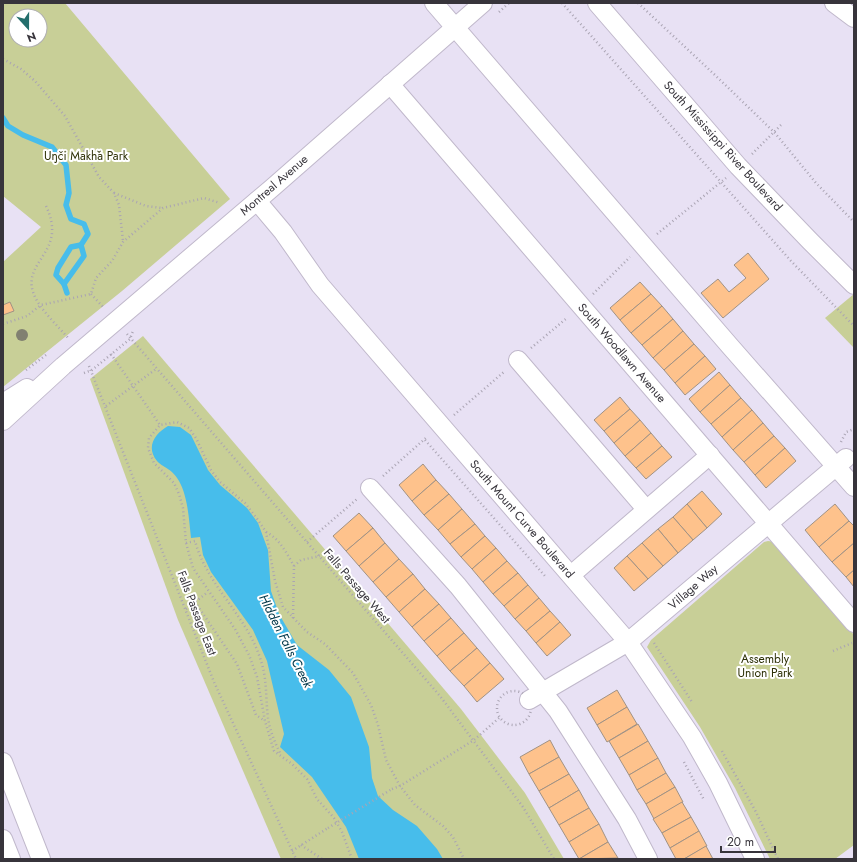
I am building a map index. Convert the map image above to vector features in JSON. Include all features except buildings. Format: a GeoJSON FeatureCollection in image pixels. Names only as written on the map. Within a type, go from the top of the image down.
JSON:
{"type":"FeatureCollection","features":[{"type":"Feature","properties":{"kind":"street"},"geometry":{"type":"LineString","coordinates":[[434,3],[642,245],[840,462],[854,487]]}},
{"type":"Feature","properties":{"kind":"street","name":"Montreal Avenue"},"geometry":{"type":"LineString","coordinates":[[3,422],[63,366],[257,201],[483,3]]}},
{"type":"Feature","properties":{"kind":"street","name":"South Mississippi River Boulevard"},"geometry":{"type":"LineString","coordinates":[[597,3],[738,166],[810,241],[854,284]]}},
{"type":"Feature","properties":{"kind":"street"},"geometry":{"type":"LineString","coordinates":[[834,3],[854,18]]}},
{"type":"Feature","properties":{"kind":"street","name":"South Woodlawn Avenue"},"geometry":{"type":"LineString","coordinates":[[390,84],[854,623]]}},
{"type":"Feature","properties":{"kind":"street","name":"South Mount Curve Boulevard"},"geometry":{"type":"LineString","coordinates":[[257,201],[283,232],[320,285],[628,642],[692,737],[718,783],[755,859]]}},
{"type":"Feature","properties":{"kind":"street"},"geometry":{"type":"LineString","coordinates":[[518,360],[646,509]]}},
{"type":"Feature","properties":{"kind":"street","name":"Montreal Avenue"},"geometry":{"type":"LineString","coordinates":[[3,404],[63,366]]}},
{"type":"Feature","properties":{"kind":"street"},"geometry":{"type":"LineString","coordinates":[[571,575],[710,455]]}},
{"type":"Feature","properties":{"kind":"street","name":"Village Way"},"geometry":{"type":"LineString","coordinates":[[536,697],[628,642],[840,462]]}},
{"type":"Feature","properties":{"kind":"street"},"geometry":{"type":"LineString","coordinates":[[370,488],[458,586],[536,697],[590,761],[627,820],[648,859]]}},
{"type":"Feature","properties":{"kind":"street"},"geometry":{"type":"LineString","coordinates":[[3,762],[41,859]]}},
{"type":"Feature","properties":{"kind":"street"},"geometry":{"type":"LineString","coordinates":[[3,839],[11,859]]}},
{"type":"Feature","properties":{"kind":"path"},"geometry":{"type":"LineString","coordinates":[[562,3],[792,261],[854,326]]}},
{"type":"Feature","properties":{"kind":"path"},"geometry":{"type":"LineString","coordinates":[[638,3],[715,75],[774,134],[816,183],[854,222]]}},
{"type":"Feature","properties":{"kind":"path"},"geometry":{"type":"LineString","coordinates":[[3,59],[21,69],[49,95],[75,133],[99,177],[114,193],[146,206],[163,208],[204,198],[220,203]]}},
{"type":"Feature","properties":{"kind":"path"},"geometry":{"type":"LineString","coordinates":[[774,134],[781,125]]}},
{"type":"Feature","properties":{"kind":"path"},"geometry":{"type":"LineString","coordinates":[[518,360],[581,306],[642,245],[722,183]]}},
{"type":"Feature","properties":{"kind":"path"},"geometry":{"type":"LineString","coordinates":[[114,193],[121,217],[123,242]]}},
{"type":"Feature","properties":{"kind":"path"},"geometry":{"type":"LineString","coordinates":[[41,305],[34,294],[32,278],[36,266],[47,252],[51,241],[52,222],[46,206]]}},
{"type":"Feature","properties":{"kind":"path"},"geometry":{"type":"LineString","coordinates":[[3,324],[27,316],[41,305],[91,294],[96,278],[112,261],[123,242],[163,208]]}},
{"type":"Feature","properties":{"kind":"path","name":"Falls Passage West"},"geometry":{"type":"LineString","coordinates":[[111,354],[130,339],[440,696],[523,807],[554,859]]}},
{"type":"Feature","properties":{"kind":"path"},"geometry":{"type":"LineString","coordinates":[[111,354],[160,425]]}},
{"type":"Feature","properties":{"kind":"path","name":"Falls Passage East"},"geometry":{"type":"LineString","coordinates":[[111,354],[92,370],[214,682],[296,859]]}},
{"type":"Feature","properties":{"kind":"path"},"geometry":{"type":"LineString","coordinates":[[106,406],[156,370]]}},
{"type":"Feature","properties":{"kind":"path"},"geometry":{"type":"LineString","coordinates":[[352,859],[346,849],[342,832],[334,818],[317,799],[307,779],[292,764],[274,751],[265,721],[257,677],[249,655],[235,628],[208,592],[193,568],[186,543],[179,494],[174,482],[154,463],[148,448],[149,438],[160,425],[177,422],[189,428],[196,438],[211,470],[220,482],[245,503],[266,532],[278,593],[283,607],[307,632],[325,644],[353,673],[371,705],[378,725],[386,760],[400,786],[415,805],[443,826],[453,837],[464,859]]}},
{"type":"Feature","properties":{"kind":"path"},"geometry":{"type":"LineString","coordinates":[[307,542],[370,488]]}},
{"type":"Feature","properties":{"kind":"path"},"geometry":{"type":"LineString","coordinates":[[266,532],[272,535],[281,545],[294,566],[293,619]]}},
{"type":"Feature","properties":{"kind":"path"},"geometry":{"type":"LineString","coordinates":[[186,543],[195,541],[203,565],[250,635],[259,654],[266,678],[268,718],[273,739],[282,758]]}},
{"type":"Feature","properties":{"kind":"path"},"geometry":{"type":"LineString","coordinates":[[294,566],[301,560],[320,556]]}},
{"type":"Feature","properties":{"kind":"path"},"geometry":{"type":"LineString","coordinates":[[186,609],[208,592]]}},
{"type":"Feature","properties":{"kind":"path"},"geometry":{"type":"LineString","coordinates":[[195,602],[237,664],[256,714],[265,721]]}},
{"type":"Feature","properties":{"kind":"path"},"geometry":{"type":"LineString","coordinates":[[833,651],[852,643]]}},
{"type":"Feature","properties":{"kind":"path"},"geometry":{"type":"LineString","coordinates":[[292,851],[474,740],[499,718]]}},
{"type":"Feature","properties":{"kind":"path"},"geometry":{"type":"LineString","coordinates":[[302,845],[322,859]]}},
{"type":"Feature","properties":{"kind":"green space","name":"Uŋči Makȟa Park"},"geometry":{"type":"Polygon","coordinates":[[[3,3],[65,3],[230,199],[122,291],[3,387],[3,262],[41,227],[3,196],[3,3]]]}},
{"type":"Feature","properties":{"kind":"green space"},"geometry":{"type":"Polygon","coordinates":[[[854,294],[854,348],[825,318],[854,294]]]}},
{"type":"Feature","properties":{"kind":"green space"},"geometry":{"type":"Polygon","coordinates":[[[143,336],[461,709],[525,793],[564,859],[281,859],[178,620],[90,379],[143,336]]]}},
{"type":"Feature","properties":{"kind":"green space","name":"Assembly Union Park"},"geometry":{"type":"Polygon","coordinates":[[[764,542],[775,542],[854,635],[854,845],[835,859],[770,859],[735,788],[700,727],[647,647],[651,640],[764,542]]]}},
{"type":"Feature","properties":{"kind":"water"},"geometry":{"type":"Polygon","coordinates":[[[168,426],[180,427],[191,435],[208,470],[220,485],[247,508],[258,523],[268,550],[271,591],[279,614],[297,645],[329,670],[351,697],[369,747],[372,778],[378,796],[393,810],[417,826],[437,849],[443,859],[359,859],[346,827],[312,777],[280,747],[284,734],[267,661],[253,630],[211,572],[203,555],[200,537],[191,538],[186,501],[179,481],[171,471],[157,461],[152,450],[152,445],[156,436],[168,426]]]}},
{"type":"Feature","properties":{"kind":"waterway","name":"HIdden Falls Creek"},"geometry":{"type":"LineString","coordinates":[[3,118],[8,126],[23,135],[52,147],[66,165],[69,193],[66,205],[71,219],[84,224],[88,234],[81,245],[71,247],[58,268],[56,275],[64,284],[67,293]]}},
{"type":"Feature","properties":{"kind":"waterway"},"geometry":{"type":"LineString","coordinates":[[64,284],[84,256],[81,245]]}}]}
